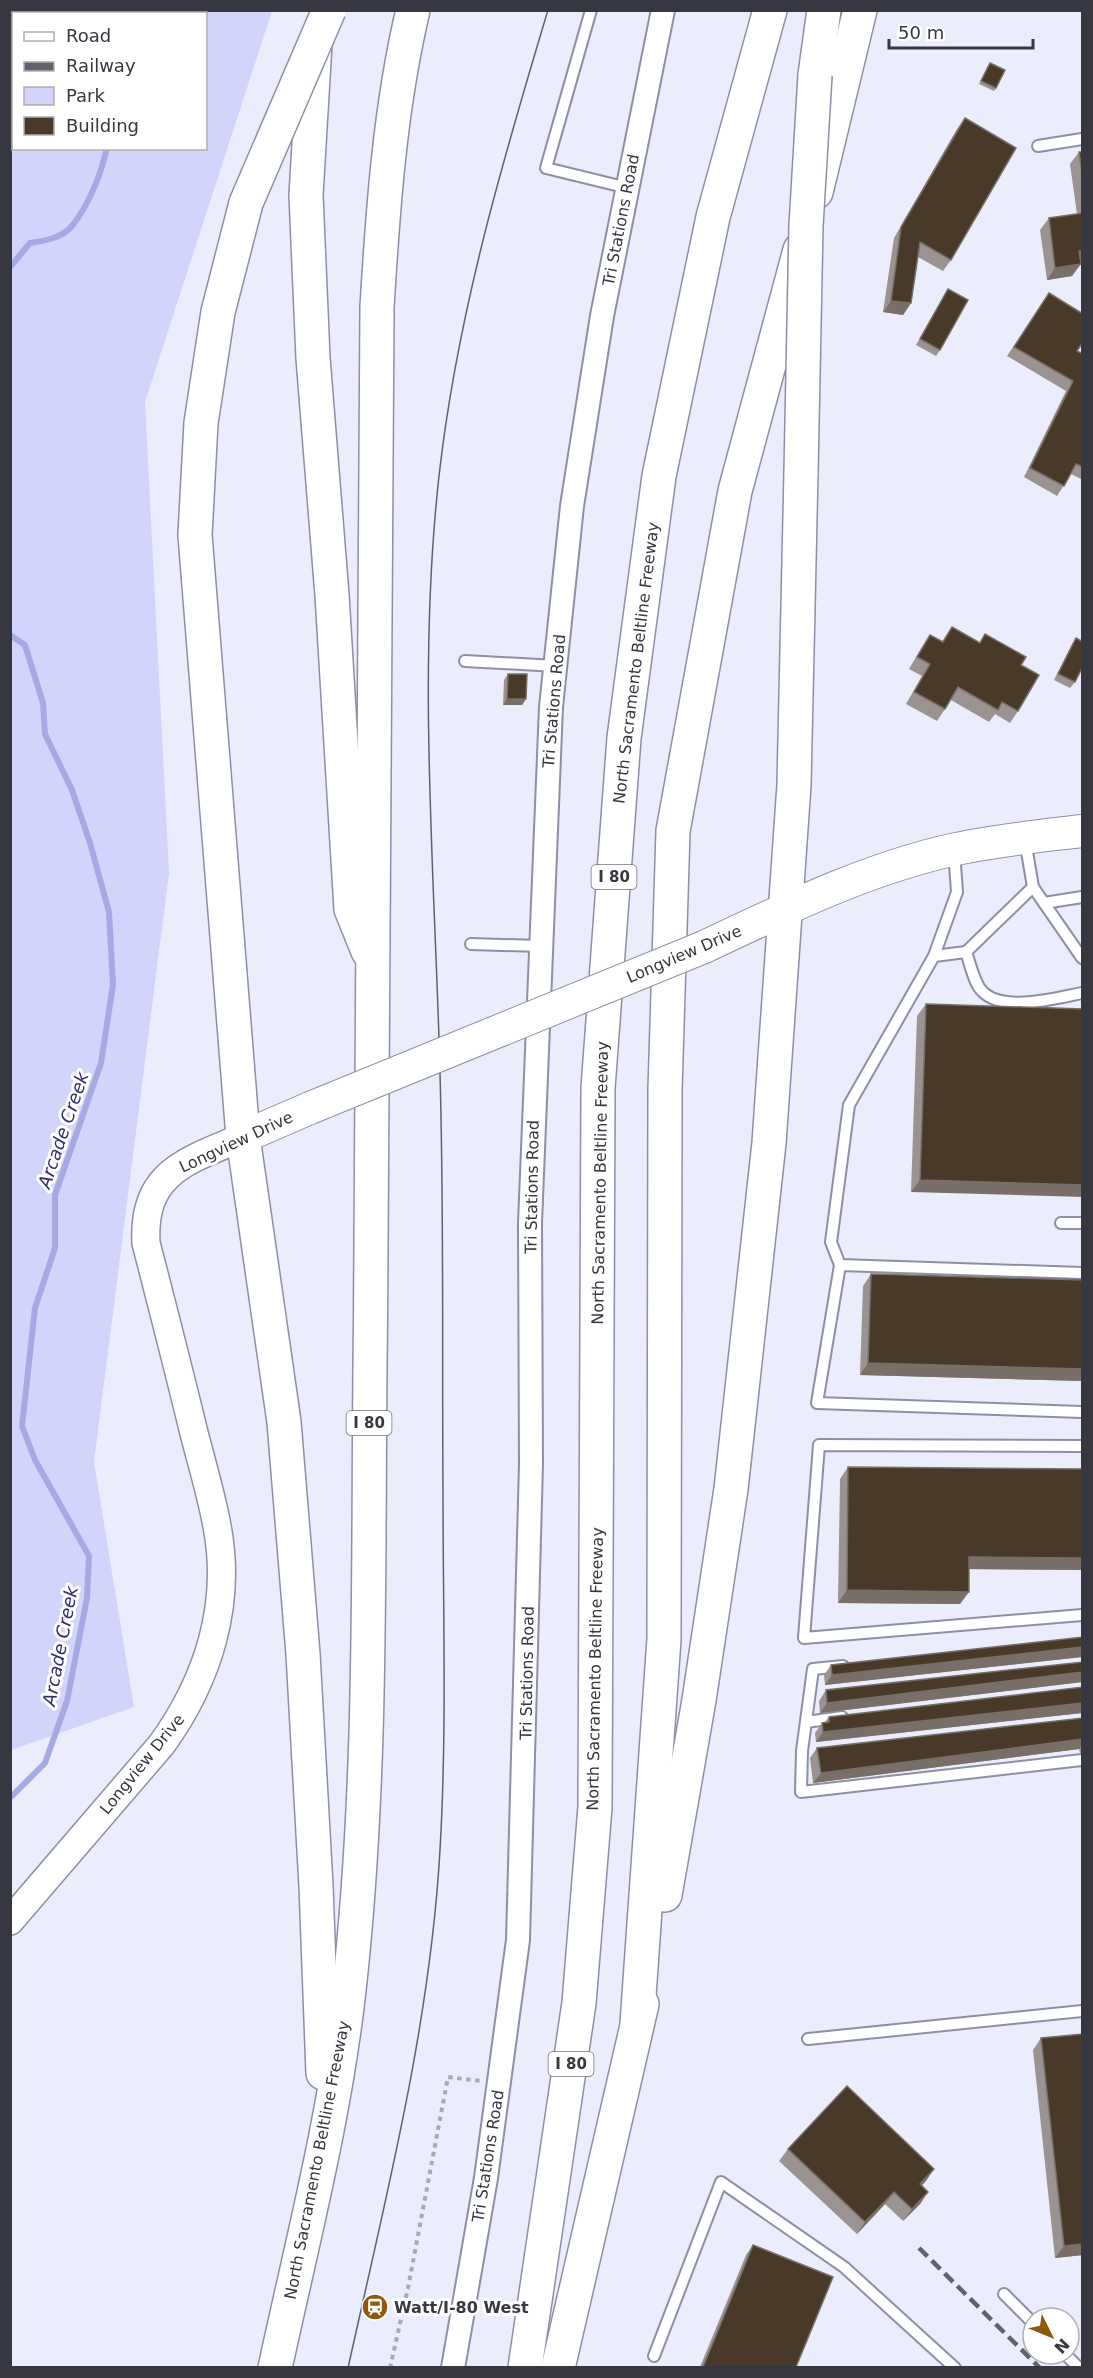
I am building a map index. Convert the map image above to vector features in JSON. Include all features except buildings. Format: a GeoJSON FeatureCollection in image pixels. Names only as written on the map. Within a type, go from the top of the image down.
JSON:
{"type":"FeatureCollection","features":[{"type":"Feature","properties":{"kind":"highway"},"geometry":{"type":"LineString","coordinates":[[317,10],[306,195],[313,358],[332,595],[351,909],[374,966]]}},
{"type":"Feature","properties":{"kind":"highway"},"geometry":{"type":"LineString","coordinates":[[323,2144],[316,1886],[302,1642],[284,1422],[243,1137],[195,535],[201,423],[216,323],[246,203],[329,10]]}},
{"type":"Feature","properties":{"kind":"highway","name":"North Sacramento Beltline Freeway"},"geometry":{"type":"LineString","coordinates":[[275,2367],[344,2035],[360,1879],[367,1611],[374,966],[377,308],[382,211],[404,49],[413,10]]}},
{"type":"Feature","properties":{"kind":"highway","name":"North Sacramento Beltline Freeway"},"geometry":{"type":"LineString","coordinates":[[525,2367],[579,2003],[595,1807],[598,1088],[624,738],[659,476],[713,217],[770,10]]}},
{"type":"Feature","properties":{"kind":"highway"},"geometry":{"type":"LineString","coordinates":[[558,2367],[638,2024],[662,1910],[699,1700],[731,1489],[768,1143],[787,908],[794,785],[809,166],[813,94],[824,10]]}},
{"type":"Feature","properties":{"kind":"highway"},"geometry":{"type":"LineString","coordinates":[[638,2024],[664,1638],[665,1090],[673,831],[735,491],[840,102],[861,10]]}},
{"type":"Feature","properties":{"kind":"main road","name":"Longview Drive"},"geometry":{"type":"LineString","coordinates":[[243,1137],[704,947],[787,908],[898,866],[953,850],[1024,837],[1083,831]]}},
{"type":"Feature","properties":{"kind":"street","name":"Tri Stations Road"},"geometry":{"type":"LineString","coordinates":[[453,2367],[484,2189],[519,1940],[531,1464],[530,1223],[551,707],[572,506],[602,315],[663,10]]}},
{"type":"Feature","properties":{"kind":"street","name":"Longview Drive"},"geometry":{"type":"LineString","coordinates":[[10,1921],[162,1744],[182,1717],[201,1679],[212,1648],[221,1592],[217,1527],[146,1244],[145,1224],[149,1204],[169,1174],[185,1162],[243,1137]]}},
{"type":"Feature","properties":{"kind":"lane"},"geometry":{"type":"LineString","coordinates":[[591,10],[546,168],[628,188]]}},
{"type":"Feature","properties":{"kind":"lane"},"geometry":{"type":"LineString","coordinates":[[1038,146],[1083,139]]}},
{"type":"Feature","properties":{"kind":"lane"},"geometry":{"type":"LineString","coordinates":[[465,661],[556,666]]}},
{"type":"Feature","properties":{"kind":"lane"},"geometry":{"type":"LineString","coordinates":[[1024,837],[1033,887],[1083,958]]}},
{"type":"Feature","properties":{"kind":"lane"},"geometry":{"type":"LineString","coordinates":[[953,850],[957,892],[934,956],[849,1105],[831,1242],[840,1265],[817,1403],[1083,1412]]}},
{"type":"Feature","properties":{"kind":"lane"},"geometry":{"type":"LineString","coordinates":[[934,956],[966,952],[1033,887]]}},
{"type":"Feature","properties":{"kind":"lane"},"geometry":{"type":"LineString","coordinates":[[1044,903],[1083,897]]}},
{"type":"Feature","properties":{"kind":"lane"},"geometry":{"type":"LineString","coordinates":[[471,944],[540,946]]}},
{"type":"Feature","properties":{"kind":"lane"},"geometry":{"type":"LineString","coordinates":[[966,952],[981,991],[998,1000],[1023,1003],[1083,993]]}},
{"type":"Feature","properties":{"kind":"lane"},"geometry":{"type":"LineString","coordinates":[[1061,1223],[1083,1223]]}},
{"type":"Feature","properties":{"kind":"lane"},"geometry":{"type":"LineString","coordinates":[[840,1265],[1083,1273]]}},
{"type":"Feature","properties":{"kind":"lane"},"geometry":{"type":"LineString","coordinates":[[1083,1446],[819,1445],[804,1638],[1083,1615]]}},
{"type":"Feature","properties":{"kind":"lane"},"geometry":{"type":"LineString","coordinates":[[860,1664],[813,1669],[802,1751],[801,1792],[1083,1760]]}},
{"type":"Feature","properties":{"kind":"lane"},"geometry":{"type":"LineString","coordinates":[[810,1694],[822,1693]]}},
{"type":"Feature","properties":{"kind":"lane"},"geometry":{"type":"LineString","coordinates":[[806,1722],[852,1716]]}},
{"type":"Feature","properties":{"kind":"lane"},"geometry":{"type":"LineString","coordinates":[[802,1751],[814,1750]]}},
{"type":"Feature","properties":{"kind":"lane"},"geometry":{"type":"LineString","coordinates":[[808,2040],[1083,2011]]}},
{"type":"Feature","properties":{"kind":"lane"},"geometry":{"type":"LineString","coordinates":[[654,2356],[721,2182],[844,2267],[955,2367]]}},
{"type":"Feature","properties":{"kind":"lane"},"geometry":{"type":"LineString","coordinates":[[1004,2294],[1021,2311]]}},
{"type":"Feature","properties":{"kind":"path"},"geometry":{"type":"LineString","coordinates":[[390,2367],[422,2222],[448,2077],[499,2083]]}},
{"type":"Feature","properties":{"kind":"green space"},"geometry":{"type":"Polygon","coordinates":[[[10,11],[272,11],[145,402],[169,873],[94,1462],[134,1707],[11,1750],[10,11]]]}},
{"type":"Feature","properties":{"kind":"waterway","name":"Arcade Creek"},"geometry":{"type":"LineString","coordinates":[[10,267],[30,243],[58,236],[72,226],[94,189],[106,150]]}},
{"type":"Feature","properties":{"kind":"waterway","name":"Arcade Creek"},"geometry":{"type":"LineString","coordinates":[[10,635],[25,645],[43,703],[45,734],[72,790],[90,843],[109,912],[113,985],[101,1063],[55,1195],[55,1248],[35,1308],[22,1426],[35,1460],[89,1556],[87,1598],[67,1701],[45,1763],[10,1798]]}},
{"type":"Feature","properties":{"kind":"tram line"},"geometry":{"type":"LineString","coordinates":[[348,2368],[417,2046],[435,1916],[440,1850],[444,1671],[442,1177],[428,699],[429,625],[439,476],[447,416],[469,299],[498,182],[548,10]]}},
{"type":"Feature","properties":{"kind":"railway"},"geometry":{"type":"LineString","coordinates":[[919,2248],[1040,2368]]}},
{"type":"Feature","properties":{"kind":"place","name":"Watt/I-80 West"},"geometry":{"type":"Point","coordinates":[375,2307]}}]}
